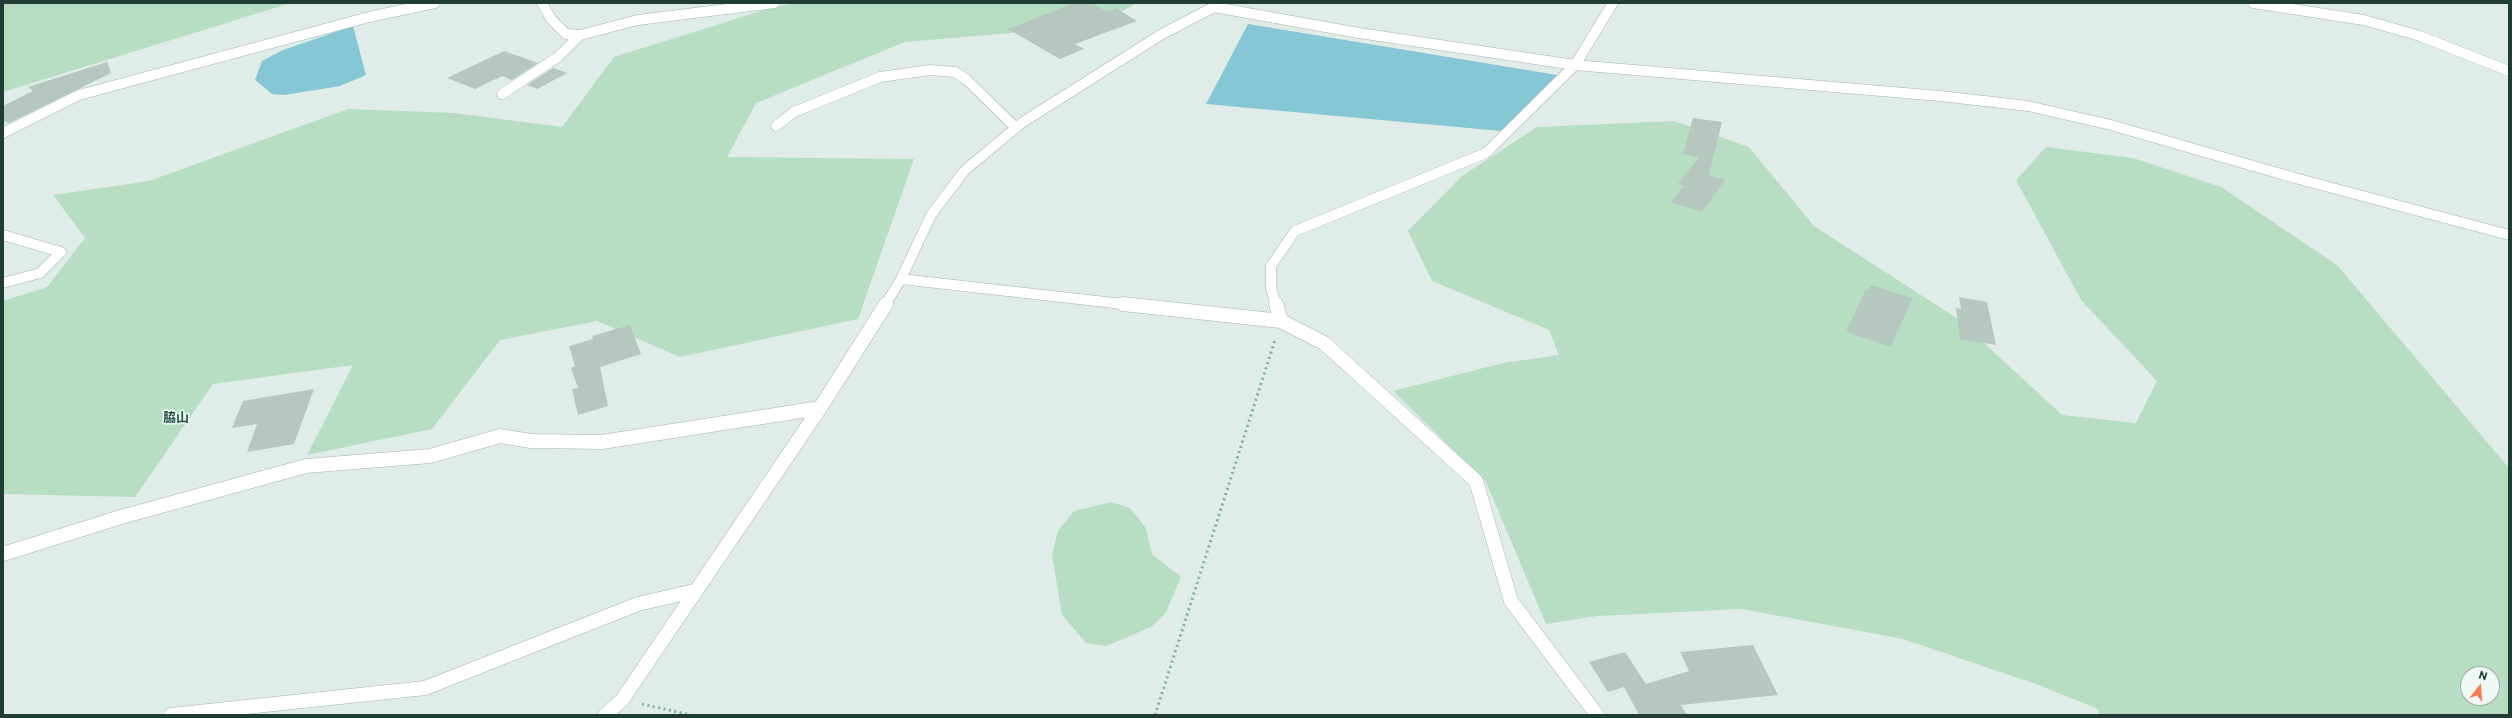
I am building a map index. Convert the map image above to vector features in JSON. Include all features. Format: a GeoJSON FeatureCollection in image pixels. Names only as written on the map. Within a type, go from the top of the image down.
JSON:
{"type":"FeatureCollection","features":[{"type":"Feature","properties":{"kind":"street"},"geometry":{"type":"LineString","coordinates":[[3,133],[79,95],[369,17],[435,3]]}},
{"type":"Feature","properties":{"kind":"street"},"geometry":{"type":"LineString","coordinates":[[542,3],[551,19],[566,34],[580,35],[638,20],[775,3]]}},
{"type":"Feature","properties":{"kind":"street"},"geometry":{"type":"LineString","coordinates":[[1281,321],[1271,288],[1271,266],[1295,232],[1486,153],[1574,66],[1613,3]]}},
{"type":"Feature","properties":{"kind":"street"},"geometry":{"type":"LineString","coordinates":[[2253,3],[2364,20],[2420,36],[2509,71]]}},
{"type":"Feature","properties":{"kind":"street"},"geometry":{"type":"LineString","coordinates":[[604,715],[622,700],[694,591],[820,408],[901,279],[931,215],[961,176],[1016,128],[1162,34],[1215,5],[1367,34],[1574,66],[1940,96],[2028,106],[2111,125],[2294,178],[2509,235]]}},
{"type":"Feature","properties":{"kind":"street"},"geometry":{"type":"LineString","coordinates":[[502,94],[558,57],[580,35]]}},
{"type":"Feature","properties":{"kind":"street"},"geometry":{"type":"LineString","coordinates":[[776,126],[794,112],[880,77],[930,70],[955,72],[967,80],[1016,128]]}},
{"type":"Feature","properties":{"kind":"street"},"geometry":{"type":"LineString","coordinates":[[3,235],[61,252],[40,272],[3,282]]}},
{"type":"Feature","properties":{"kind":"street"},"geometry":{"type":"LineString","coordinates":[[901,279],[1281,321],[1324,343],[1476,481],[1511,601],[1597,715]]}},
{"type":"Feature","properties":{"kind":"street"},"geometry":{"type":"LineString","coordinates":[[3,554],[121,517],[306,466],[430,456],[500,436],[531,441],[602,442],[820,408]]}},
{"type":"Feature","properties":{"kind":"street"},"geometry":{"type":"LineString","coordinates":[[171,715],[425,688],[638,604],[694,591]]}},
{"type":"Feature","properties":{"kind":"path"},"geometry":{"type":"LineString","coordinates":[[1155,715],[1281,321]]}},
{"type":"Feature","properties":{"kind":"path"},"geometry":{"type":"LineString","coordinates":[[622,700],[691,715]]}},
{"type":"Feature","properties":{"kind":"green space"},"geometry":{"type":"Polygon","coordinates":[[[3,3],[291,3],[3,92],[3,3]]]}},
{"type":"Feature","properties":{"kind":"green space"},"geometry":{"type":"Polygon","coordinates":[[[794,3],[1137,3],[1095,26],[905,42],[756,103],[727,157],[914,159],[858,319],[680,357],[597,321],[500,340],[432,429],[307,455],[353,365],[213,384],[135,497],[3,494],[3,301],[47,287],[85,238],[53,195],[149,181],[348,109],[455,113],[562,127],[614,57],[764,10],[794,3]]]}},
{"type":"Feature","properties":{"kind":"green space"},"geometry":{"type":"Polygon","coordinates":[[[1674,121],[1749,147],[1814,226],[1958,319],[2062,415],[2136,423],[2157,381],[2081,300],[2016,180],[2046,147],[2133,158],[2221,187],[2337,265],[2509,468],[2509,715],[2099,715],[2098,709],[2036,684],[1903,639],[1742,609],[1597,616],[1546,624],[1486,482],[1393,391],[1503,363],[1559,355],[1549,330],[1432,281],[1408,231],[1462,176],[1537,127],[1674,121]]]}},
{"type":"Feature","properties":{"kind":"green space"},"geometry":{"type":"Polygon","coordinates":[[[1111,502],[1130,508],[1146,528],[1152,554],[1181,577],[1165,614],[1151,627],[1106,646],[1086,643],[1062,615],[1052,555],[1058,531],[1074,511],[1111,502]]]}},
{"type":"Feature","properties":{"kind":"water"},"geometry":{"type":"Polygon","coordinates":[[[1248,24],[1557,75],[1501,131],[1206,104],[1248,24]]]}},
{"type":"Feature","properties":{"kind":"water"},"geometry":{"type":"Polygon","coordinates":[[[353,26],[366,75],[340,86],[285,95],[272,94],[255,80],[262,61],[283,50],[353,26]]]}},
{"type":"Feature","properties":{"kind":"building"},"geometry":{"type":"Polygon","coordinates":[[[1074,3],[1091,3],[1106,11],[1116,8],[1137,21],[1075,44],[1084,49],[1060,59],[1008,29],[1074,3]]]}},
{"type":"Feature","properties":{"kind":"building"},"geometry":{"type":"Polygon","coordinates":[[[504,51],[538,63],[512,80],[502,76],[475,89],[447,78],[504,51]]]}},
{"type":"Feature","properties":{"kind":"building"},"geometry":{"type":"Polygon","coordinates":[[[107,62],[111,73],[9,123],[3,121],[3,106],[33,91],[28,87],[107,62]]]}},
{"type":"Feature","properties":{"kind":"building"},"geometry":{"type":"Polygon","coordinates":[[[553,68],[567,73],[537,89],[527,85],[553,68]]]}},
{"type":"Feature","properties":{"kind":"building"},"geometry":{"type":"Polygon","coordinates":[[[1693,118],[1722,122],[1709,175],[1725,180],[1702,212],[1671,202],[1684,186],[1678,184],[1699,157],[1683,154],[1693,118]]]}},
{"type":"Feature","properties":{"kind":"building"},"geometry":{"type":"Polygon","coordinates":[[[1871,285],[1912,298],[1891,347],[1846,332],[1866,289],[1868,290],[1871,285]]]}},
{"type":"Feature","properties":{"kind":"building"},"geometry":{"type":"Polygon","coordinates":[[[1959,297],[1987,302],[1996,345],[1960,339],[1956,308],[1961,309],[1959,297]]]}},
{"type":"Feature","properties":{"kind":"building"},"geometry":{"type":"Polygon","coordinates":[[[630,325],[641,354],[600,367],[608,406],[578,415],[572,389],[578,388],[571,368],[575,366],[569,346],[593,339],[592,336],[630,325]]]}},
{"type":"Feature","properties":{"kind":"building"},"geometry":{"type":"Polygon","coordinates":[[[314,389],[294,444],[247,452],[257,424],[232,428],[243,401],[314,389]]]}},
{"type":"Feature","properties":{"kind":"building"},"geometry":{"type":"Polygon","coordinates":[[[1753,645],[1778,695],[1681,705],[1687,715],[1639,715],[1624,687],[1608,692],[1589,662],[1625,652],[1646,684],[1689,671],[1680,652],[1753,645]]]}},
{"type":"Feature","properties":{"kind":"district","name":"脇山"},"geometry":{"type":"Point","coordinates":[176,418]}}]}
